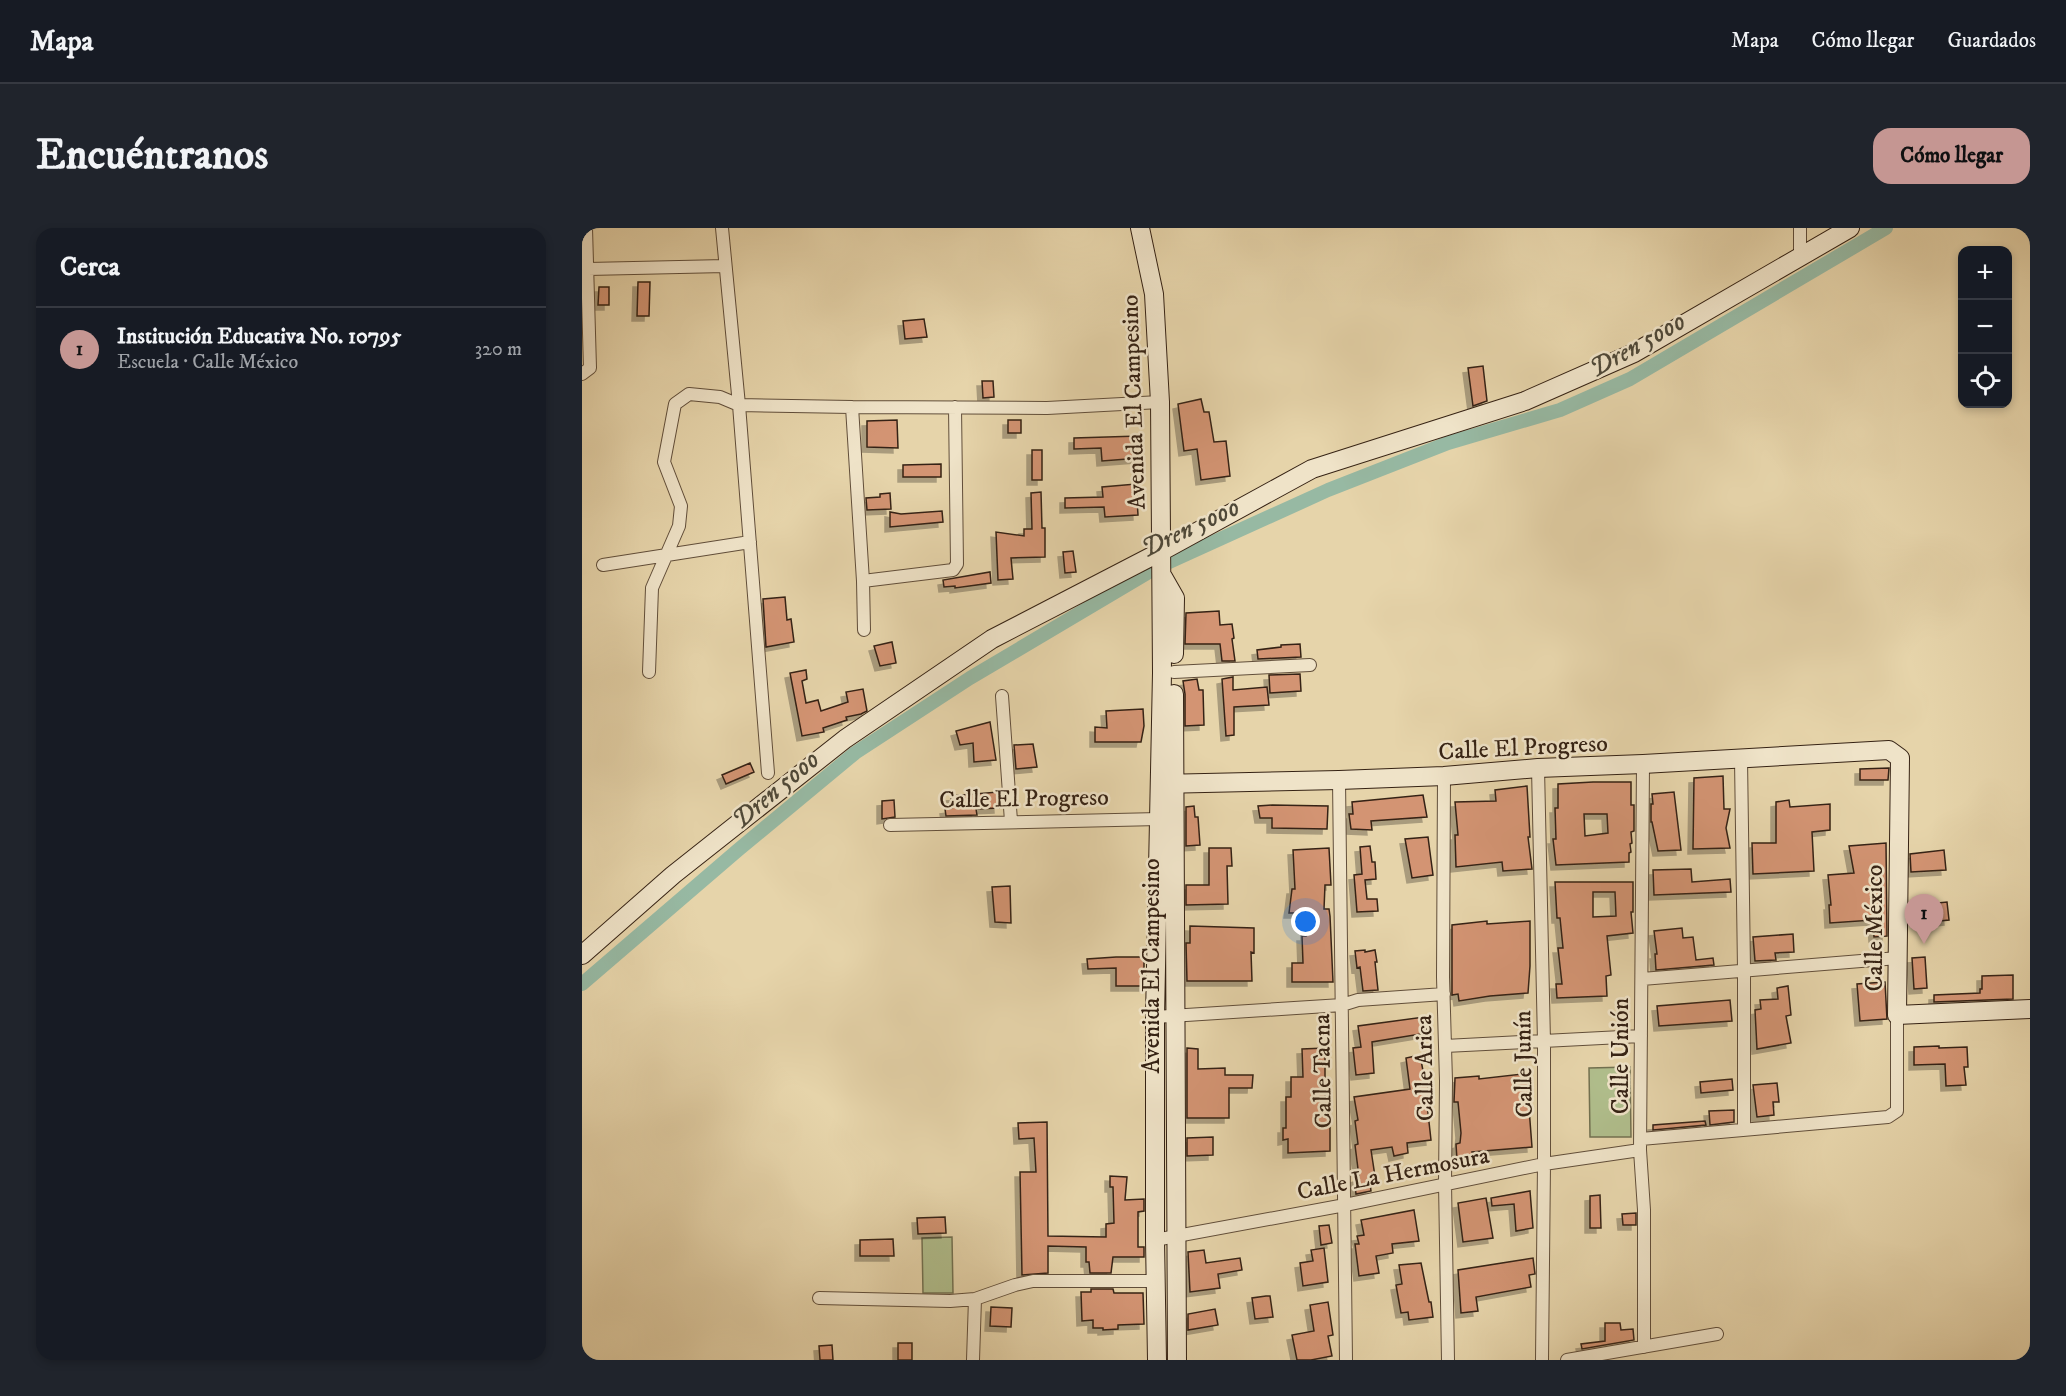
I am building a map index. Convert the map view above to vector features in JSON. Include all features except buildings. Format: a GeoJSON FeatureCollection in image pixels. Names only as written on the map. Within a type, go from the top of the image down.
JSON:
{"type":"FeatureCollection","features":[{"type":"Feature","properties":{"kind":"street"},"geometry":{"type":"LineString","coordinates":[[582,374],[590,368],[586,228]]}},
{"type":"Feature","properties":{"kind":"street"},"geometry":{"type":"LineString","coordinates":[[722,228],[739,405],[768,773]]}},
{"type":"Feature","properties":{"kind":"street","name":"Avenida El Campesino"},"geometry":{"type":"LineString","coordinates":[[1140,228],[1155,294],[1160,402],[1167,784],[1175,1015],[1177,1360]]}},
{"type":"Feature","properties":{"kind":"street"},"geometry":{"type":"LineString","coordinates":[[1800,228],[1800,257]]}},
{"type":"Feature","properties":{"kind":"street"},"geometry":{"type":"LineString","coordinates":[[582,955],[673,875],[845,739],[992,639],[1162,552],[1312,469],[1525,401],[1634,353],[1850,228]]}},
{"type":"Feature","properties":{"kind":"street"},"geometry":{"type":"LineString","coordinates":[[588,269],[725,266]]}},
{"type":"Feature","properties":{"kind":"street"},"geometry":{"type":"LineString","coordinates":[[649,672],[652,588],[680,526],[681,507],[664,462],[675,404],[689,394],[720,397],[739,405],[1047,408],[1160,402]]}},
{"type":"Feature","properties":{"kind":"street"},"geometry":{"type":"LineString","coordinates":[[852,406],[864,630]]}},
{"type":"Feature","properties":{"kind":"street"},"geometry":{"type":"LineString","coordinates":[[863,581],[953,570],[957,564],[955,407]]}},
{"type":"Feature","properties":{"kind":"street"},"geometry":{"type":"LineString","coordinates":[[603,565],[750,542]]}},
{"type":"Feature","properties":{"kind":"street","name":"Avenida El Campesino"},"geometry":{"type":"LineString","coordinates":[[1157,1360],[1155,1017],[1159,819],[1167,784],[1174,672],[1175,598],[1162,575]]}},
{"type":"Feature","properties":{"kind":"street"},"geometry":{"type":"LineString","coordinates":[[1174,672],[1310,665]]}},
{"type":"Feature","properties":{"kind":"street"},"geometry":{"type":"LineString","coordinates":[[1002,696],[1011,821]]}},
{"type":"Feature","properties":{"kind":"street","name":"Calle El Progreso"},"geometry":{"type":"LineString","coordinates":[[1167,784],[1444,776],[1538,768],[1889,750]]}},
{"type":"Feature","properties":{"kind":"street","name":"Calle México"},"geometry":{"type":"LineString","coordinates":[[1889,750],[1900,758],[1897,1111]]}},
{"type":"Feature","properties":{"kind":"street"},"geometry":{"type":"LineString","coordinates":[[1741,759],[1744,1129]]}},
{"type":"Feature","properties":{"kind":"street","name":"Calle Unión"},"geometry":{"type":"LineString","coordinates":[[1643,764],[1641,1145],[1644,1210],[1644,1347]]}},
{"type":"Feature","properties":{"kind":"street","name":"Calle Junín"},"geometry":{"type":"LineString","coordinates":[[1538,768],[1544,1042],[1542,1360]]}},
{"type":"Feature","properties":{"kind":"street","name":"Calle Arica"},"geometry":{"type":"LineString","coordinates":[[1444,776],[1448,1360]]}},
{"type":"Feature","properties":{"kind":"street","name":"Calle Tacna"},"geometry":{"type":"LineString","coordinates":[[1339,780],[1347,1360]]}},
{"type":"Feature","properties":{"kind":"street","name":"Calle El Progreso"},"geometry":{"type":"LineString","coordinates":[[890,825],[1159,819]]}},
{"type":"Feature","properties":{"kind":"street"},"geometry":{"type":"LineString","coordinates":[[1642,979],[1898,958]]}},
{"type":"Feature","properties":{"kind":"street"},"geometry":{"type":"LineString","coordinates":[[1155,1017],[1342,1005],[1358,1000],[1444,994]]}},
{"type":"Feature","properties":{"kind":"street"},"geometry":{"type":"LineString","coordinates":[[1897,1015],[2030,1009]]}},
{"type":"Feature","properties":{"kind":"street"},"geometry":{"type":"LineString","coordinates":[[1445,1046],[1641,1036]]}},
{"type":"Feature","properties":{"kind":"street","name":"Calle La Hermosura"},"geometry":{"type":"LineString","coordinates":[[1155,1240],[1432,1188],[1445,1183],[1641,1145],[1744,1129],[1882,1118],[1897,1111]]}},
{"type":"Feature","properties":{"kind":"street"},"geometry":{"type":"LineString","coordinates":[[819,1298],[950,1301],[975,1299],[1033,1281],[1156,1281]]}},
{"type":"Feature","properties":{"kind":"street"},"geometry":{"type":"LineString","coordinates":[[973,1360],[975,1299]]}},
{"type":"Feature","properties":{"kind":"street"},"geometry":{"type":"LineString","coordinates":[[1567,1360],[1717,1334]]}},
{"type":"Feature","properties":{"kind":"green space"},"geometry":{"type":"Polygon","coordinates":[[[1630,1067],[1631,1137],[1590,1137],[1589,1068],[1630,1067]]]}},
{"type":"Feature","properties":{"kind":"green space"},"geometry":{"type":"Polygon","coordinates":[[[952,1237],[953,1293],[923,1293],[922,1238],[952,1237]]]}},
{"type":"Feature","properties":{"kind":"waterway","name":"Dren 5000"},"geometry":{"type":"LineString","coordinates":[[582,984],[855,753],[970,678],[1154,569],[1328,490],[1448,443],[1560,410],[1630,379],[1886,228]]}},
{"type":"Feature","properties":{"kind":"place","name":"Institución Educativa No. 10795"},"geometry":{"type":"Point","coordinates":[1924,944]}}]}
